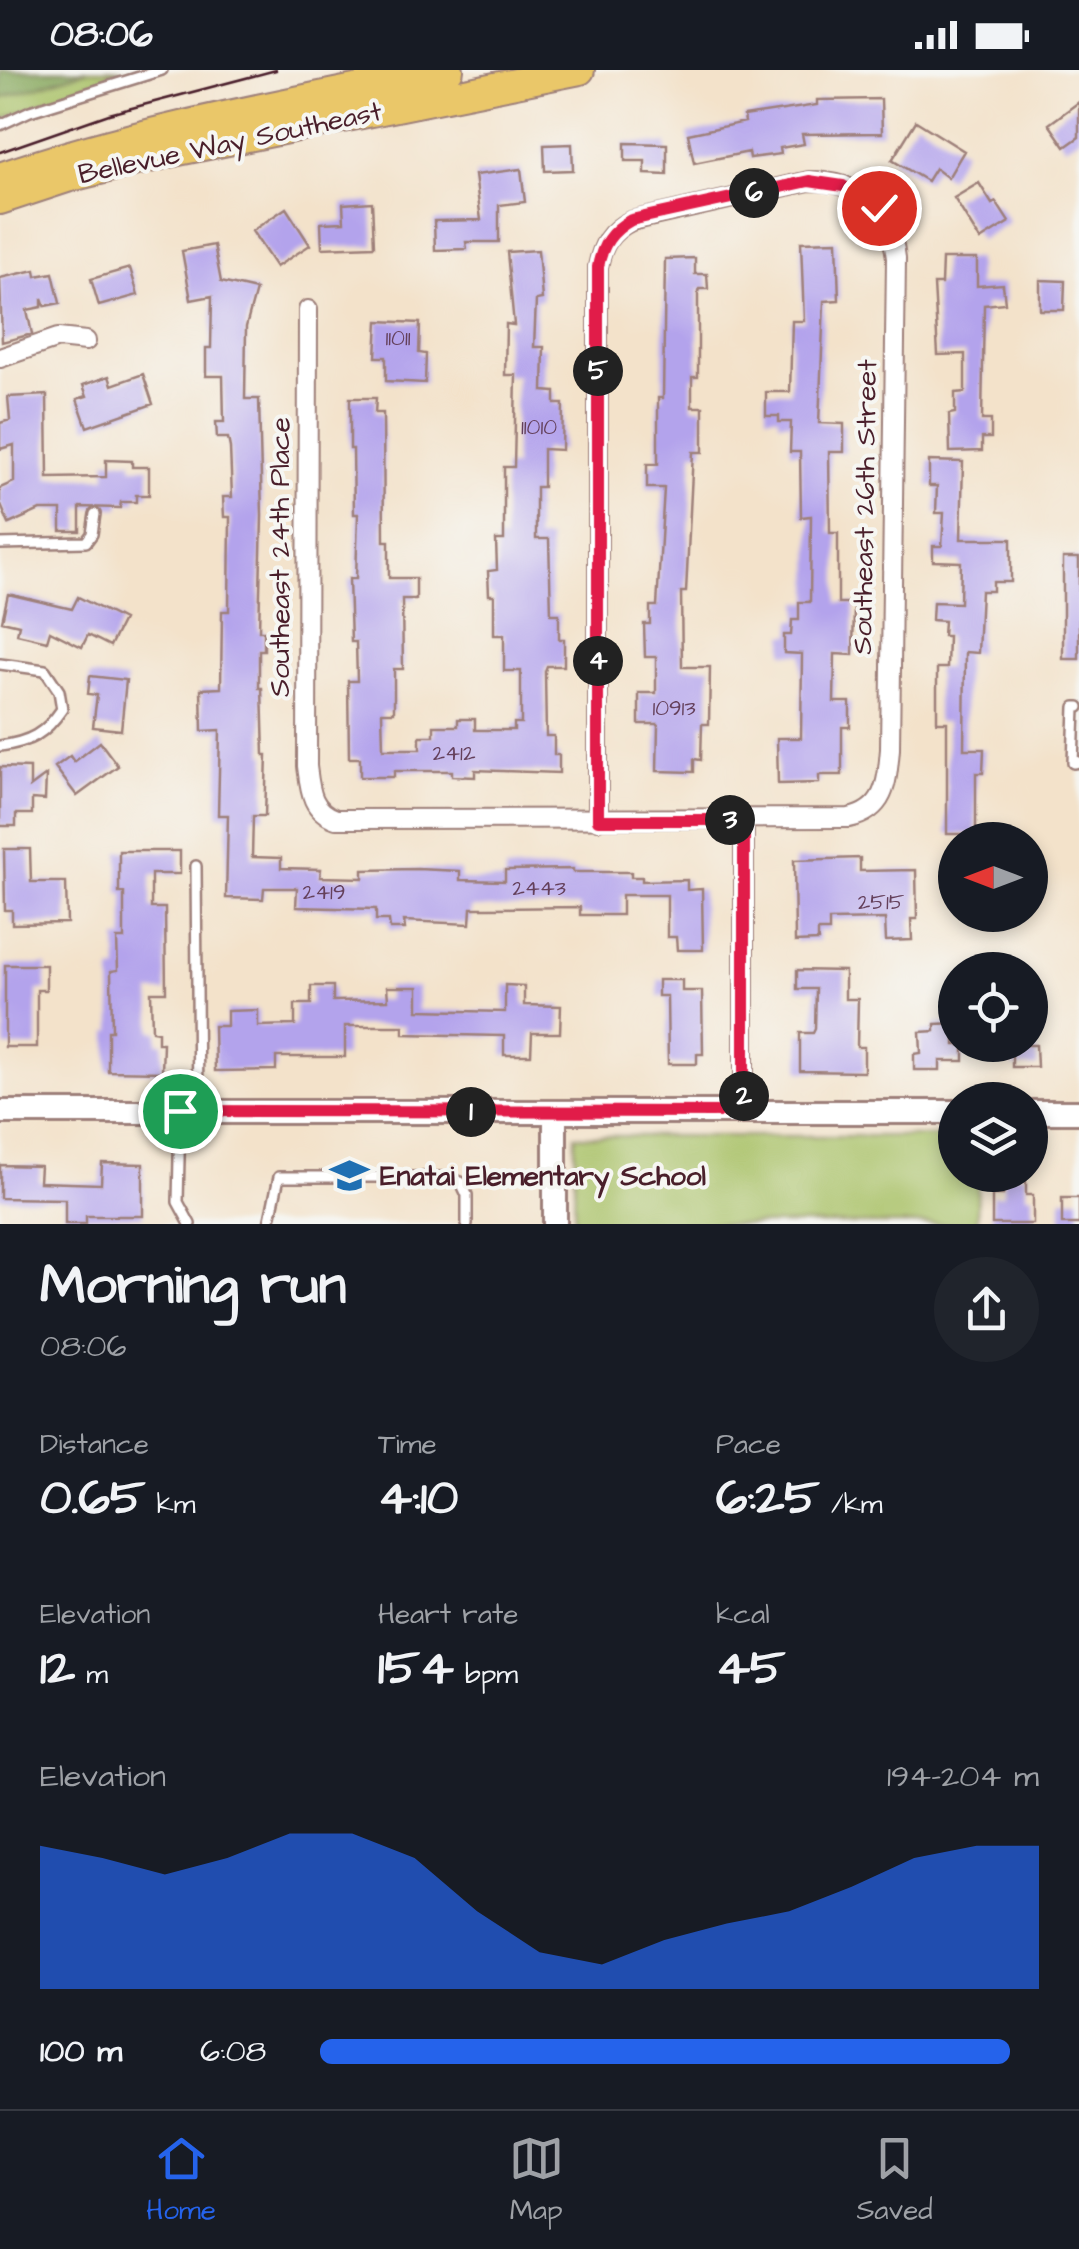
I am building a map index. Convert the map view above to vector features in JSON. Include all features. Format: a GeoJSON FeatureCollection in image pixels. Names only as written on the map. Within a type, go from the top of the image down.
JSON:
{"type":"FeatureCollection","features":[{"type":"Feature","properties":{"kind":"main road","name":"Bellevue Way Southeast"},"geometry":{"type":"LineString","coordinates":[[0,177],[170,128],[449,70]]}},
{"type":"Feature","properties":{"kind":"main road","name":"Bellevue Way Southeast"},"geometry":{"type":"LineString","coordinates":[[0,200],[82,174],[178,151],[580,70]]}},
{"type":"Feature","properties":{"kind":"street","name":"Southeast 26th Street"},"geometry":{"type":"LineString","coordinates":[[598,820],[601,250],[618,227],[631,220],[809,181],[843,186],[879,208],[888,222],[896,258],[888,779],[882,798],[863,816],[744,820]]}},
{"type":"Feature","properties":{"kind":"street","name":"Southeast 24th Place"},"geometry":{"type":"LineString","coordinates":[[308,310],[307,766],[314,804],[320,812],[336,819],[598,820]]}},
{"type":"Feature","properties":{"kind":"street"},"geometry":{"type":"LineString","coordinates":[[0,358],[58,338],[86,341]]}},
{"type":"Feature","properties":{"kind":"street"},"geometry":{"type":"LineString","coordinates":[[598,820],[744,820],[744,1112]]}},
{"type":"Feature","properties":{"kind":"street"},"geometry":{"type":"LineString","coordinates":[[0,1112],[938,1112]]}},
{"type":"Feature","properties":{"kind":"street"},"geometry":{"type":"LineString","coordinates":[[555,1112],[555,1224]]}},
{"type":"Feature","properties":{"kind":"street"},"geometry":{"type":"LineString","coordinates":[[1048,1112],[1079,1112]]}},
{"type":"Feature","properties":{"kind":"lane"},"geometry":{"type":"LineString","coordinates":[[0,125],[30,111],[162,70]]}},
{"type":"Feature","properties":{"kind":"lane"},"geometry":{"type":"LineString","coordinates":[[0,544],[86,542],[92,534],[94,514]]}},
{"type":"Feature","properties":{"kind":"lane"},"geometry":{"type":"LineString","coordinates":[[0,664],[45,670],[59,691],[62,708],[51,725],[30,742],[0,746]]}},
{"type":"Feature","properties":{"kind":"lane"},"geometry":{"type":"LineString","coordinates":[[1079,707],[1075,708],[1073,762],[1079,762]]}},
{"type":"Feature","properties":{"kind":"lane"},"geometry":{"type":"LineString","coordinates":[[190,1224],[178,1202],[189,1111],[196,866]]}},
{"type":"Feature","properties":{"kind":"lane"},"geometry":{"type":"LineString","coordinates":[[269,1224],[279,1177],[443,1178],[461,1182],[467,1195],[466,1224]]}},
{"type":"Feature","properties":{"kind":"green space"},"geometry":{"type":"Polygon","coordinates":[[[0,70],[122,70],[0,121],[0,70]]]}},
{"type":"Feature","properties":{"kind":"green space"},"geometry":{"type":"Polygon","coordinates":[[[0,70],[88,70],[0,99],[0,70]]]}},
{"type":"Feature","properties":{"kind":"green space"},"geometry":{"type":"Polygon","coordinates":[[[575,1136],[938,1136],[938,1192],[978,1192],[977,1224],[574,1224],[575,1136]]]}},
{"type":"Feature","properties":{"kind":"building"},"geometry":{"type":"Polygon","coordinates":[[[881,99],[882,133],[802,134],[804,144],[780,148],[781,154],[750,158],[749,152],[694,163],[688,134],[745,122],[744,116],[817,105],[817,100],[881,99]]]}},
{"type":"Feature","properties":{"kind":"building"},"geometry":{"type":"Polygon","coordinates":[[[1079,102],[1079,137],[1065,147],[1049,124],[1079,102]]]}},
{"type":"Feature","properties":{"kind":"building"},"geometry":{"type":"Polygon","coordinates":[[[916,121],[964,151],[948,178],[935,168],[927,181],[892,160],[916,121]]]}},
{"type":"Feature","properties":{"kind":"building"},"geometry":{"type":"Polygon","coordinates":[[[625,143],[667,144],[667,175],[645,174],[645,161],[625,161],[625,143]]]}},
{"type":"Feature","properties":{"kind":"building"},"geometry":{"type":"Polygon","coordinates":[[[572,144],[573,170],[545,171],[544,145],[572,144]]]}},
{"type":"Feature","properties":{"kind":"building"},"geometry":{"type":"Polygon","coordinates":[[[521,169],[525,202],[499,205],[499,242],[466,242],[467,249],[435,250],[434,221],[481,220],[475,175],[521,169]]]}},
{"type":"Feature","properties":{"kind":"building"},"geometry":{"type":"Polygon","coordinates":[[[979,183],[1009,222],[980,240],[954,198],[979,183]]]}},
{"type":"Feature","properties":{"kind":"building"},"geometry":{"type":"Polygon","coordinates":[[[372,202],[374,246],[322,248],[321,223],[344,222],[343,204],[372,202]]]}},
{"type":"Feature","properties":{"kind":"building"},"geometry":{"type":"Polygon","coordinates":[[[286,208],[310,245],[276,267],[252,231],[286,208]]]}},
{"type":"Feature","properties":{"kind":"building"},"geometry":{"type":"Polygon","coordinates":[[[837,241],[839,300],[824,301],[819,423],[844,424],[844,452],[829,452],[830,533],[838,533],[838,603],[854,603],[853,655],[835,654],[834,702],[850,702],[850,727],[842,727],[842,775],[819,775],[819,783],[778,784],[777,738],[801,738],[802,654],[784,653],[784,635],[791,635],[792,620],[799,620],[799,602],[810,602],[811,516],[801,517],[800,452],[790,452],[791,422],[779,422],[779,416],[766,416],[766,392],[790,392],[792,321],[804,321],[801,242],[837,241]]]}},
{"type":"Feature","properties":{"kind":"building"},"geometry":{"type":"Polygon","coordinates":[[[214,245],[221,282],[256,290],[246,327],[245,399],[259,399],[259,631],[264,631],[264,650],[259,650],[259,688],[267,755],[265,816],[253,816],[252,857],[281,858],[281,868],[321,869],[320,877],[363,878],[363,870],[417,869],[460,871],[460,880],[505,881],[505,870],[573,869],[631,872],[631,877],[642,877],[642,881],[687,880],[687,890],[702,889],[703,950],[677,950],[676,937],[667,937],[667,895],[622,895],[622,915],[580,915],[580,907],[471,908],[470,924],[404,921],[405,929],[390,929],[389,920],[376,920],[376,909],[296,907],[297,888],[264,888],[263,899],[226,898],[228,815],[218,815],[220,730],[202,731],[201,689],[221,688],[222,611],[229,611],[230,517],[224,517],[223,497],[232,497],[230,448],[228,438],[217,438],[216,422],[224,422],[223,376],[206,376],[212,296],[191,300],[182,251],[214,245]]]}},
{"type":"Feature","properties":{"kind":"building"},"geometry":{"type":"Polygon","coordinates":[[[538,250],[542,299],[536,300],[534,347],[544,347],[543,391],[555,392],[555,404],[563,404],[562,450],[543,449],[543,487],[536,487],[536,539],[549,539],[551,614],[559,614],[559,639],[564,639],[564,666],[547,666],[545,671],[546,736],[554,736],[559,773],[475,770],[475,777],[452,776],[452,771],[394,771],[394,777],[360,777],[360,758],[349,758],[348,681],[357,681],[349,579],[356,579],[358,514],[354,514],[350,398],[376,398],[375,413],[383,413],[384,541],[389,541],[389,578],[416,578],[416,599],[402,599],[403,669],[394,669],[394,712],[382,712],[383,749],[420,749],[420,736],[434,736],[434,726],[458,726],[458,719],[475,719],[475,730],[514,730],[514,723],[521,723],[521,671],[504,671],[504,635],[494,635],[494,595],[489,595],[488,571],[497,570],[496,540],[504,540],[504,467],[514,467],[516,375],[505,375],[506,324],[514,325],[507,252],[538,250]]]}},
{"type":"Feature","properties":{"kind":"building"},"geometry":{"type":"Polygon","coordinates":[[[695,258],[695,274],[707,274],[708,289],[698,292],[698,377],[692,377],[692,407],[703,407],[703,452],[693,452],[686,592],[681,592],[682,667],[710,667],[709,724],[702,724],[701,760],[694,759],[694,772],[657,771],[658,724],[639,724],[639,693],[656,693],[656,657],[645,657],[644,624],[650,624],[650,606],[657,606],[664,488],[647,488],[647,464],[658,464],[665,259],[695,258]]]}},
{"type":"Feature","properties":{"kind":"building"},"geometry":{"type":"Polygon","coordinates":[[[942,259],[977,259],[977,286],[1003,284],[1005,303],[984,305],[982,420],[991,420],[991,438],[982,438],[982,451],[950,452],[949,414],[955,413],[955,393],[965,392],[965,354],[938,355],[934,284],[941,284],[942,259]]]}},
{"type":"Feature","properties":{"kind":"building"},"geometry":{"type":"Polygon","coordinates":[[[130,268],[138,295],[99,306],[91,279],[130,268]]]}},
{"type":"Feature","properties":{"kind":"building"},"geometry":{"type":"Polygon","coordinates":[[[35,270],[36,276],[53,273],[60,303],[45,306],[42,298],[42,307],[27,310],[32,334],[2,342],[0,278],[35,270]]]}},
{"type":"Feature","properties":{"kind":"building"},"geometry":{"type":"Polygon","coordinates":[[[1040,280],[1065,281],[1064,310],[1040,310],[1040,280]]]}},
{"type":"Feature","properties":{"kind":"building"},"geometry":{"type":"Polygon","coordinates":[[[378,321],[420,323],[419,353],[426,354],[425,383],[386,381],[386,357],[376,357],[378,321]]]}},
{"type":"Feature","properties":{"kind":"building"},"geometry":{"type":"Polygon","coordinates":[[[143,374],[153,404],[87,427],[77,399],[87,396],[83,385],[109,376],[112,385],[143,374]]]}},
{"type":"Feature","properties":{"kind":"building"},"geometry":{"type":"Polygon","coordinates":[[[47,395],[48,478],[106,477],[106,460],[132,461],[132,467],[149,467],[149,495],[136,495],[136,502],[121,502],[120,508],[80,507],[80,531],[61,531],[61,510],[40,510],[9,524],[0,503],[0,488],[14,482],[14,445],[0,449],[0,423],[10,420],[8,397],[47,395]]]}},
{"type":"Feature","properties":{"kind":"building"},"geometry":{"type":"Polygon","coordinates":[[[929,461],[963,462],[961,539],[1011,539],[1011,582],[993,582],[993,591],[981,591],[978,653],[965,652],[964,749],[984,749],[983,773],[976,773],[976,822],[947,822],[947,722],[937,722],[937,668],[947,668],[948,636],[943,636],[944,621],[932,620],[933,602],[960,603],[961,562],[933,561],[933,546],[942,546],[944,513],[936,513],[937,486],[929,486],[929,461]]]}},
{"type":"Feature","properties":{"kind":"building"},"geometry":{"type":"Polygon","coordinates":[[[1063,558],[1079,558],[1079,659],[1063,659],[1063,558]]]}},
{"type":"Feature","properties":{"kind":"building"},"geometry":{"type":"Polygon","coordinates":[[[8,594],[72,609],[78,597],[123,620],[110,646],[88,635],[82,647],[50,631],[47,641],[17,634],[19,625],[2,621],[8,594]]]}},
{"type":"Feature","properties":{"kind":"building"},"geometry":{"type":"Polygon","coordinates":[[[90,676],[126,680],[121,730],[93,727],[97,695],[88,694],[90,676]]]}},
{"type":"Feature","properties":{"kind":"building"},"geometry":{"type":"Polygon","coordinates":[[[100,742],[118,766],[77,796],[55,767],[70,756],[74,762],[100,742]]]}},
{"type":"Feature","properties":{"kind":"building"},"geometry":{"type":"Polygon","coordinates":[[[0,767],[30,768],[30,787],[46,775],[45,800],[32,799],[32,814],[16,814],[16,826],[0,826],[0,767]]]}},
{"type":"Feature","properties":{"kind":"building"},"geometry":{"type":"Polygon","coordinates":[[[4,849],[30,849],[31,882],[66,882],[67,923],[12,924],[12,910],[5,910],[4,849]]]}},
{"type":"Feature","properties":{"kind":"building"},"geometry":{"type":"Polygon","coordinates":[[[119,851],[180,851],[180,874],[151,874],[151,908],[165,908],[166,992],[151,992],[152,1031],[158,1032],[158,1043],[163,1043],[162,1072],[108,1071],[111,971],[118,970],[117,939],[124,939],[119,851]]]}},
{"type":"Feature","properties":{"kind":"building"},"geometry":{"type":"Polygon","coordinates":[[[860,858],[860,871],[916,870],[917,919],[911,919],[912,940],[886,941],[885,919],[829,920],[829,931],[818,931],[818,941],[795,942],[794,860],[860,858]]]}},
{"type":"Feature","properties":{"kind":"building"},"geometry":{"type":"Polygon","coordinates":[[[5,965],[46,965],[46,990],[37,990],[37,1047],[5,1047],[5,965]]]}},
{"type":"Feature","properties":{"kind":"building"},"geometry":{"type":"Polygon","coordinates":[[[797,970],[845,971],[845,999],[858,999],[857,1047],[864,1047],[864,1072],[800,1071],[800,1033],[813,1033],[815,1029],[816,989],[797,989],[797,970]]]}},
{"type":"Feature","properties":{"kind":"building"},"geometry":{"type":"Polygon","coordinates":[[[658,980],[682,980],[682,991],[702,991],[703,1054],[697,1054],[697,1064],[668,1064],[667,996],[658,996],[658,980]]]}},
{"type":"Feature","properties":{"kind":"building"},"geometry":{"type":"Polygon","coordinates":[[[505,985],[524,986],[524,1005],[561,1006],[560,1033],[532,1033],[531,1055],[504,1055],[504,1036],[403,1034],[403,1026],[345,1026],[345,1057],[276,1057],[276,1070],[215,1071],[214,1026],[227,1026],[227,1011],[258,1010],[258,1026],[295,1025],[295,1004],[311,1004],[311,986],[333,986],[333,1001],[388,1000],[387,987],[418,987],[418,1010],[505,1012],[505,985]]]}},
{"type":"Feature","properties":{"kind":"building"},"geometry":{"type":"Polygon","coordinates":[[[935,1024],[940,1070],[914,1070],[914,1054],[921,1053],[920,1032],[935,1031],[935,1024]]]}},
{"type":"Feature","properties":{"kind":"building"},"geometry":{"type":"Polygon","coordinates":[[[1012,1062],[1037,1062],[1037,1067],[1012,1067],[1012,1062]]]}},
{"type":"Feature","properties":{"kind":"building"},"geometry":{"type":"Polygon","coordinates":[[[102,1163],[143,1164],[143,1216],[86,1216],[86,1224],[65,1224],[65,1199],[0,1198],[0,1165],[40,1166],[39,1182],[101,1184],[102,1163]]]}},
{"type":"Feature","properties":{"kind":"building"},"geometry":{"type":"Polygon","coordinates":[[[992,1195],[1033,1195],[1033,1224],[992,1224],[992,1195]]]}},
{"type":"Feature","properties":{"kind":"building"},"geometry":{"type":"Polygon","coordinates":[[[1062,1198],[1079,1198],[1079,1224],[1062,1224],[1062,1198]]]}},
{"type":"Feature","properties":{"kind":"tram line"},"geometry":{"type":"LineString","coordinates":[[0,152],[109,114],[276,70]]}},
{"type":"Feature","properties":{"kind":"place","name":"Enatai Elementary School"},"geometry":{"type":"Point","coordinates":[350,1176]}},
{"type":"Feature","properties":{"kind":"route"},"geometry":{"type":"LineString","coordinates":[[180,1111],[744,1112],[744,820],[598,820],[598,267],[607,240],[631,220],[788,185],[827,181],[860,194],[879,208]]}}]}
